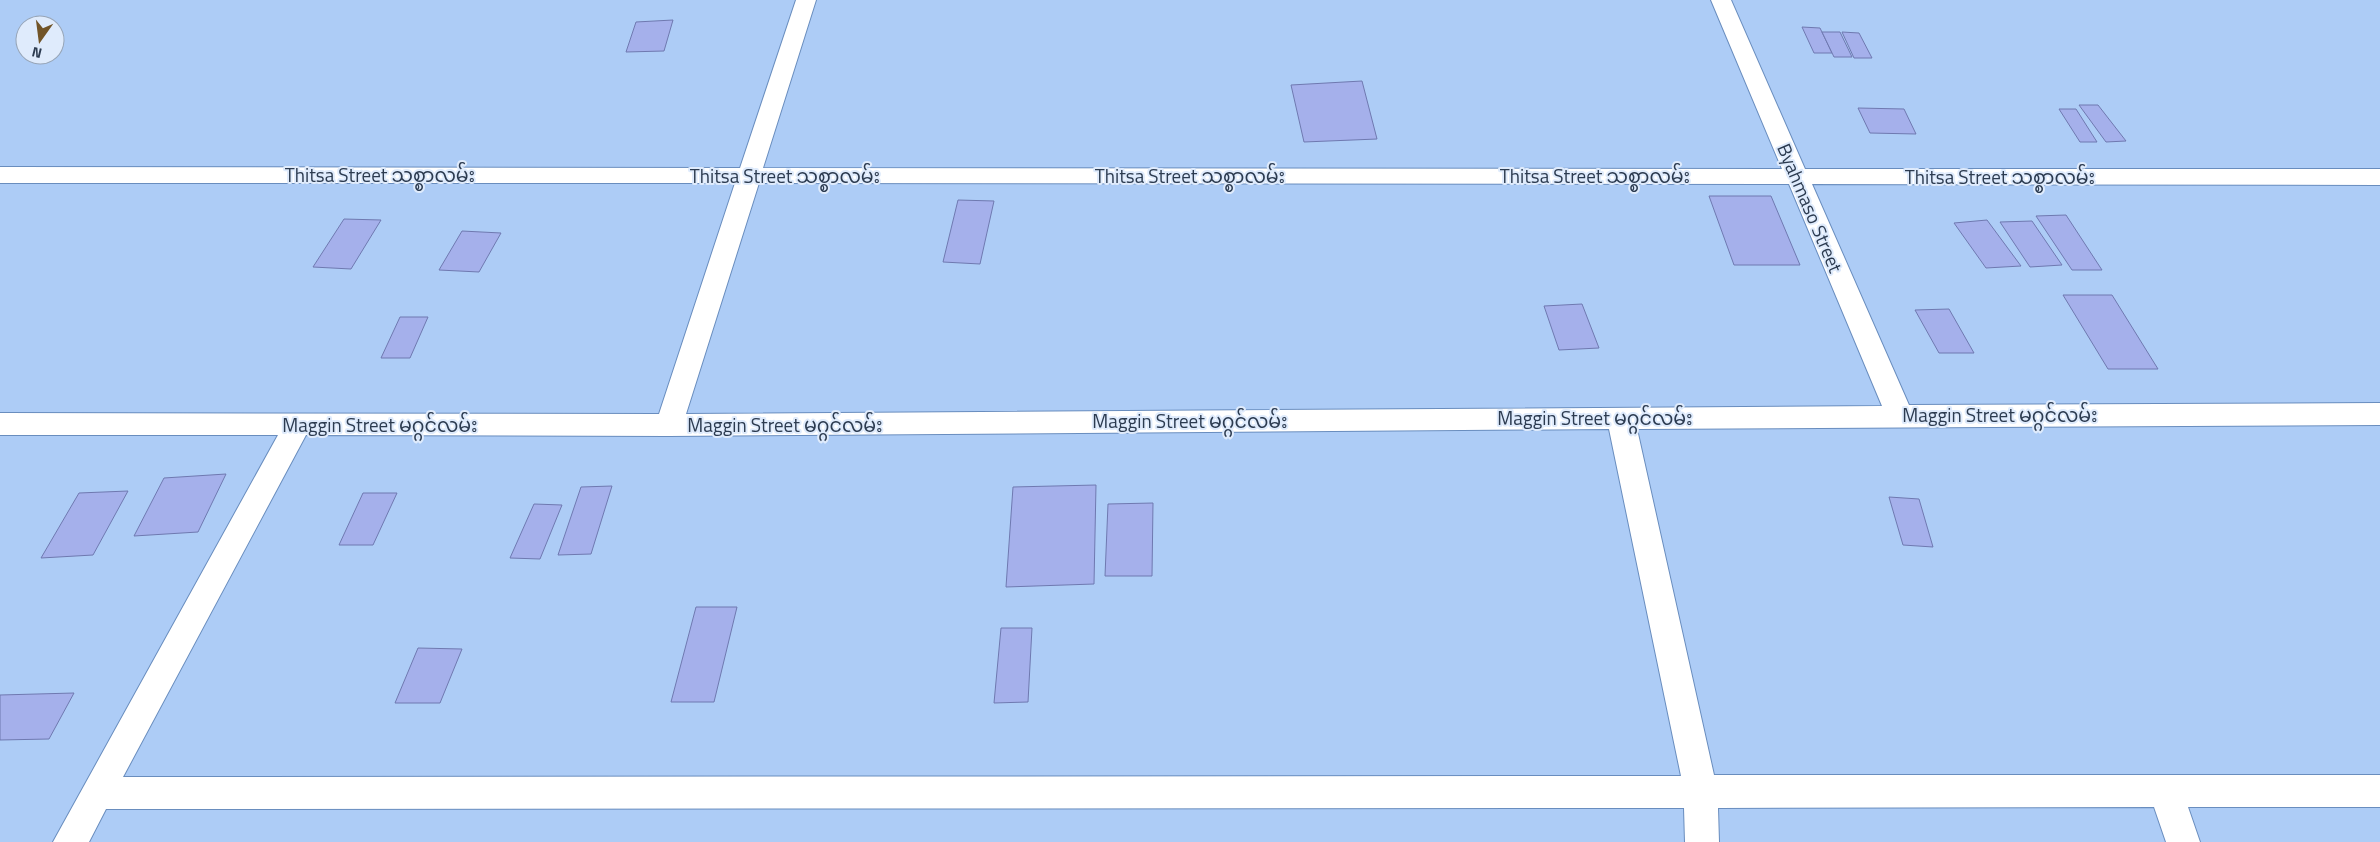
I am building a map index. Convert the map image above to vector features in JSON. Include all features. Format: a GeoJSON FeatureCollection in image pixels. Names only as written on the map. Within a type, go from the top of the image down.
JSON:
{"type":"FeatureCollection","features":[{"type":"Feature","properties":{"kind":"street"},"geometry":{"type":"LineString","coordinates":[[669,425],[806,0]]}},
{"type":"Feature","properties":{"kind":"street","name":"Byahmaso Street"},"geometry":{"type":"LineString","coordinates":[[1721,0],[1900,416]]}},
{"type":"Feature","properties":{"kind":"street","name":"Thitsa Street သစ္စာလမ်း"},"geometry":{"type":"LineString","coordinates":[[0,175],[2380,177]]}},
{"type":"Feature","properties":{"kind":"street","name":"Maggin Street မဂ္ဂင်လမ်း"},"geometry":{"type":"LineString","coordinates":[[0,424],[669,425],[2380,414]]}},
{"type":"Feature","properties":{"kind":"street"},"geometry":{"type":"LineString","coordinates":[[1621,418],[1701,792],[1702,842]]}},
{"type":"Feature","properties":{"kind":"street"},"geometry":{"type":"LineString","coordinates":[[70,842],[298,425]]}},
{"type":"Feature","properties":{"kind":"street"},"geometry":{"type":"LineString","coordinates":[[2166,791],[2183,842]]}},
{"type":"Feature","properties":{"kind":"street"},"geometry":{"type":"LineString","coordinates":[[97,793],[2380,791]]}},
{"type":"Feature","properties":{"kind":"building"},"geometry":{"type":"Polygon","coordinates":[[[673,20],[664,51],[626,52],[636,22],[673,20]]]}},
{"type":"Feature","properties":{"kind":"building"},"geometry":{"type":"Polygon","coordinates":[[[1802,27],[1820,28],[1832,53],[1814,53],[1802,27]]]}},
{"type":"Feature","properties":{"kind":"building"},"geometry":{"type":"Polygon","coordinates":[[[1822,32],[1840,32],[1852,57],[1834,57],[1822,32]]]}},
{"type":"Feature","properties":{"kind":"building"},"geometry":{"type":"Polygon","coordinates":[[[1842,32],[1859,33],[1872,58],[1854,58],[1842,32]]]}},
{"type":"Feature","properties":{"kind":"building"},"geometry":{"type":"Polygon","coordinates":[[[1362,81],[1377,139],[1304,142],[1291,85],[1362,81]]]}},
{"type":"Feature","properties":{"kind":"building"},"geometry":{"type":"Polygon","coordinates":[[[2079,105],[2098,105],[2126,141],[2106,142],[2079,105]]]}},
{"type":"Feature","properties":{"kind":"building"},"geometry":{"type":"Polygon","coordinates":[[[1858,108],[1904,109],[1916,134],[1870,133],[1858,108]]]}},
{"type":"Feature","properties":{"kind":"building"},"geometry":{"type":"Polygon","coordinates":[[[2059,109],[2076,109],[2097,142],[2080,142],[2059,109]]]}},
{"type":"Feature","properties":{"kind":"building"},"geometry":{"type":"Polygon","coordinates":[[[1709,196],[1771,196],[1800,265],[1734,265],[1709,196]]]}},
{"type":"Feature","properties":{"kind":"building"},"geometry":{"type":"Polygon","coordinates":[[[958,200],[994,201],[980,264],[943,262],[958,200]]]}},
{"type":"Feature","properties":{"kind":"building"},"geometry":{"type":"Polygon","coordinates":[[[2066,215],[2102,270],[2072,270],[2036,216],[2066,215]]]}},
{"type":"Feature","properties":{"kind":"building"},"geometry":{"type":"Polygon","coordinates":[[[344,219],[381,220],[351,269],[313,267],[344,219]]]}},
{"type":"Feature","properties":{"kind":"building"},"geometry":{"type":"Polygon","coordinates":[[[1987,220],[2021,266],[1986,268],[1954,223],[1987,220]]]}},
{"type":"Feature","properties":{"kind":"building"},"geometry":{"type":"Polygon","coordinates":[[[2032,221],[2062,265],[2030,267],[2000,222],[2032,221]]]}},
{"type":"Feature","properties":{"kind":"building"},"geometry":{"type":"Polygon","coordinates":[[[462,231],[501,233],[479,272],[439,270],[462,231]]]}},
{"type":"Feature","properties":{"kind":"building"},"geometry":{"type":"Polygon","coordinates":[[[2063,295],[2112,295],[2158,369],[2108,369],[2063,295]]]}},
{"type":"Feature","properties":{"kind":"building"},"geometry":{"type":"Polygon","coordinates":[[[1582,304],[1599,348],[1559,350],[1544,306],[1582,304]]]}},
{"type":"Feature","properties":{"kind":"building"},"geometry":{"type":"Polygon","coordinates":[[[1949,309],[1974,353],[1939,353],[1915,310],[1949,309]]]}},
{"type":"Feature","properties":{"kind":"building"},"geometry":{"type":"Polygon","coordinates":[[[400,317],[428,317],[410,358],[381,358],[400,317]]]}},
{"type":"Feature","properties":{"kind":"building"},"geometry":{"type":"Polygon","coordinates":[[[226,474],[198,532],[134,536],[164,478],[226,474]]]}},
{"type":"Feature","properties":{"kind":"building"},"geometry":{"type":"Polygon","coordinates":[[[1096,485],[1094,584],[1006,587],[1013,487],[1096,485]]]}},
{"type":"Feature","properties":{"kind":"building"},"geometry":{"type":"Polygon","coordinates":[[[612,486],[591,554],[558,555],[581,487],[612,486]]]}},
{"type":"Feature","properties":{"kind":"building"},"geometry":{"type":"Polygon","coordinates":[[[128,491],[93,555],[41,558],[79,493],[128,491]]]}},
{"type":"Feature","properties":{"kind":"building"},"geometry":{"type":"Polygon","coordinates":[[[363,493],[397,493],[373,545],[339,545],[363,493]]]}},
{"type":"Feature","properties":{"kind":"building"},"geometry":{"type":"Polygon","coordinates":[[[1889,497],[1919,499],[1933,547],[1903,545],[1889,497]]]}},
{"type":"Feature","properties":{"kind":"building"},"geometry":{"type":"Polygon","coordinates":[[[1153,503],[1152,576],[1105,576],[1108,504],[1153,503]]]}},
{"type":"Feature","properties":{"kind":"building"},"geometry":{"type":"Polygon","coordinates":[[[534,504],[562,505],[540,559],[510,558],[534,504]]]}},
{"type":"Feature","properties":{"kind":"building"},"geometry":{"type":"Polygon","coordinates":[[[696,607],[737,607],[714,702],[671,702],[696,607]]]}},
{"type":"Feature","properties":{"kind":"building"},"geometry":{"type":"Polygon","coordinates":[[[1001,628],[1032,628],[1028,702],[994,703],[1001,628]]]}},
{"type":"Feature","properties":{"kind":"building"},"geometry":{"type":"Polygon","coordinates":[[[418,648],[462,649],[440,703],[395,703],[418,648]]]}},
{"type":"Feature","properties":{"kind":"building"},"geometry":{"type":"Polygon","coordinates":[[[74,693],[49,739],[0,740],[0,695],[74,693]]]}}]}
